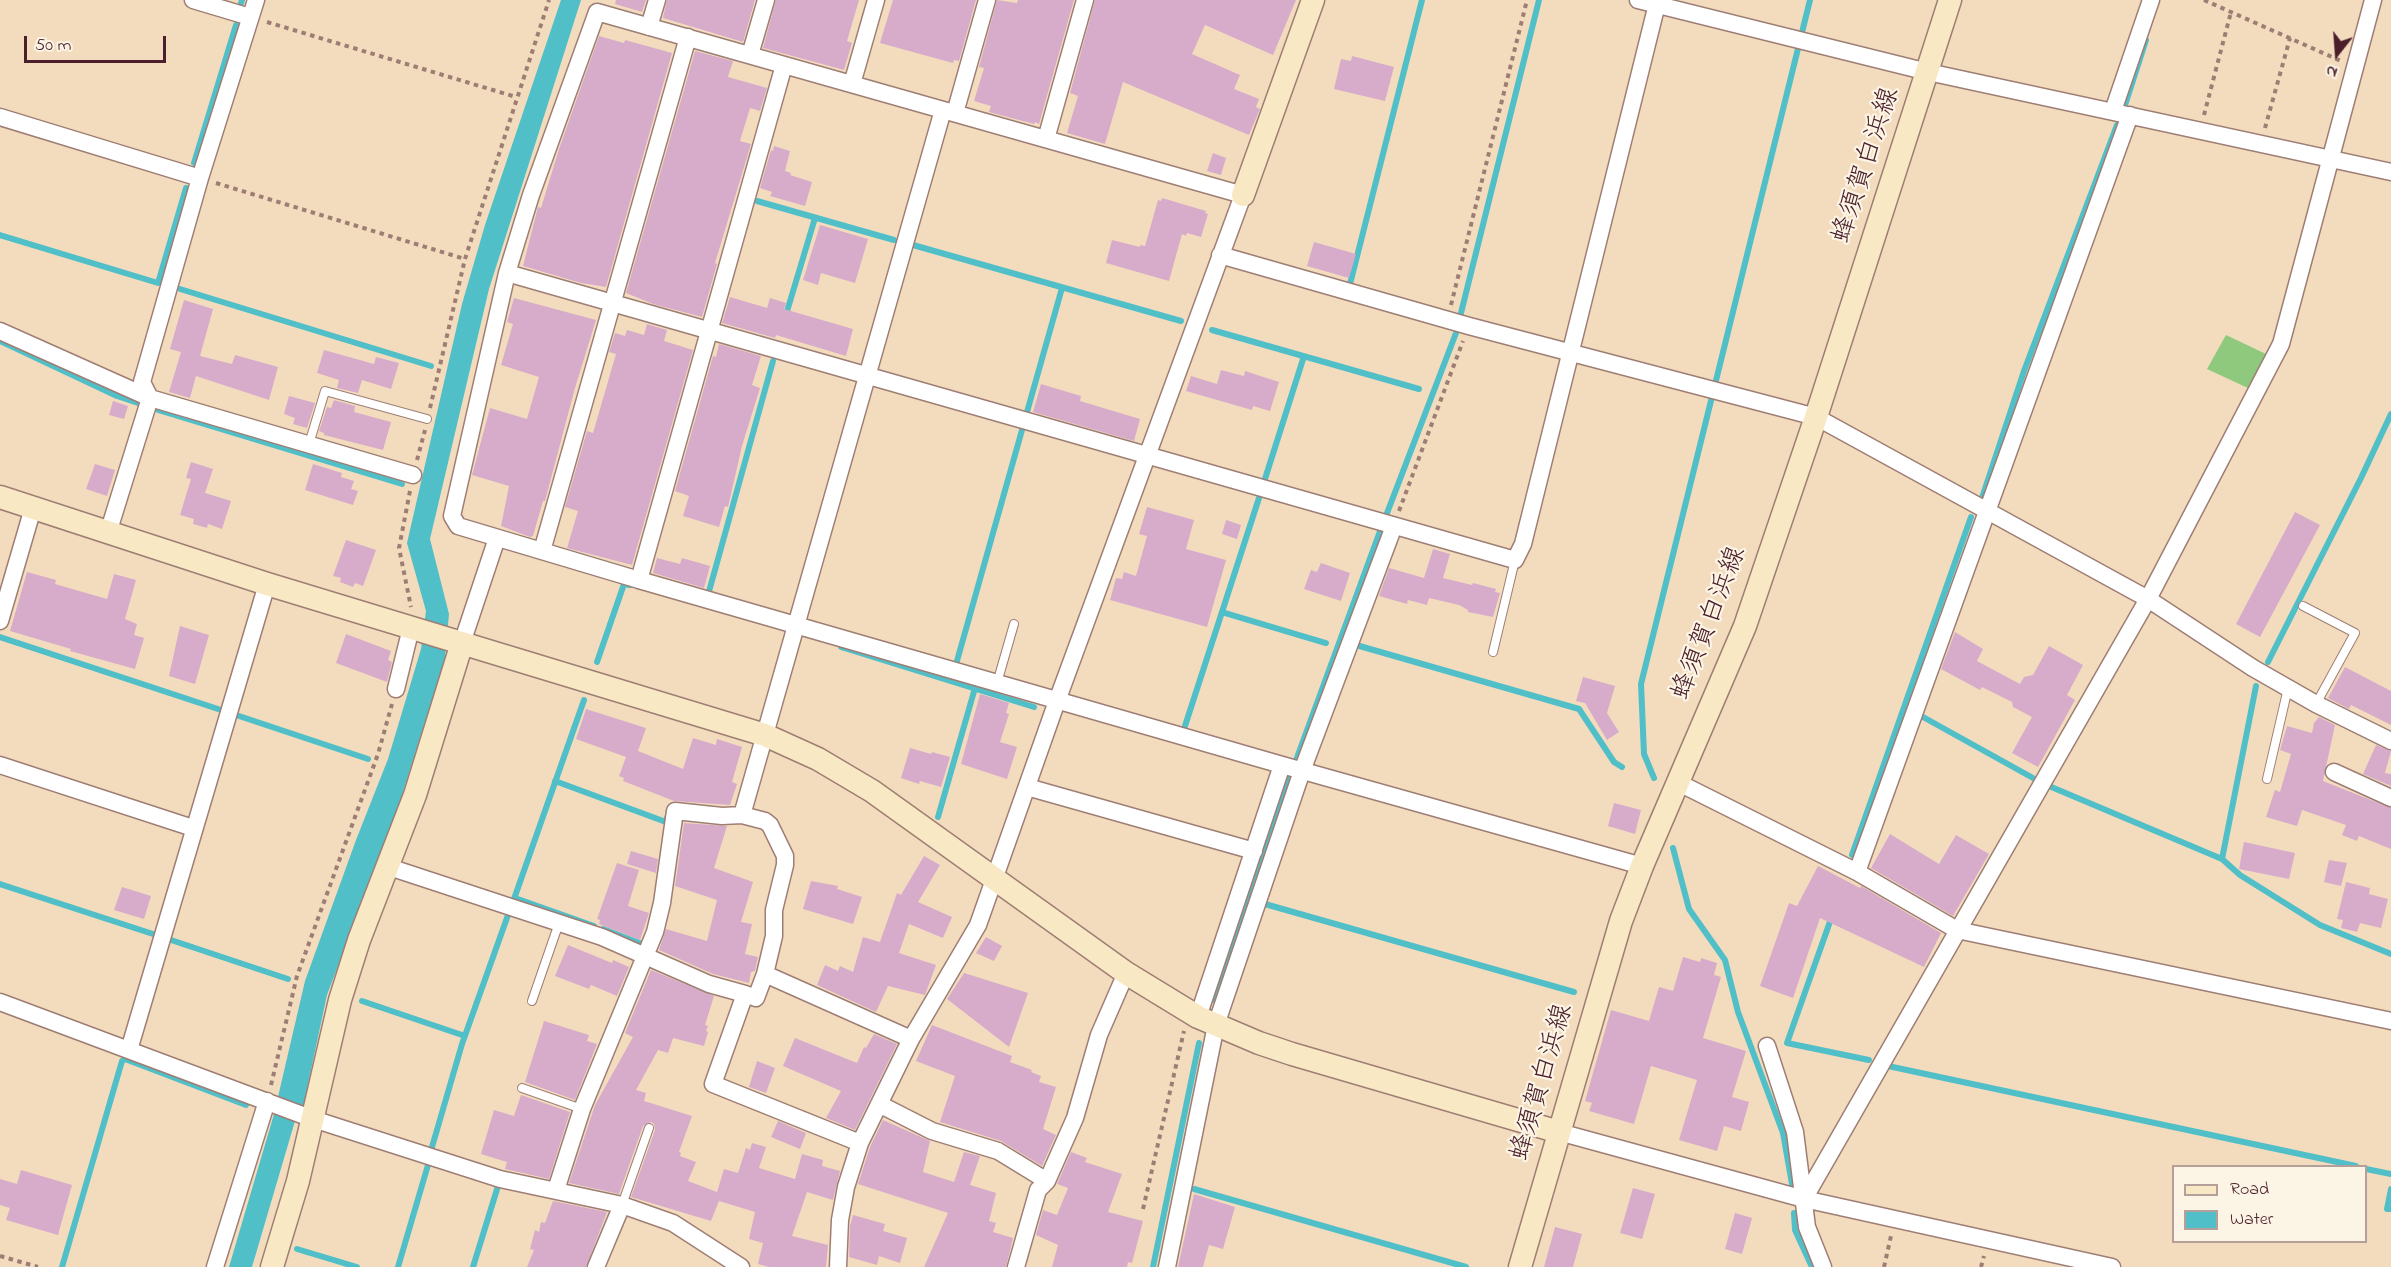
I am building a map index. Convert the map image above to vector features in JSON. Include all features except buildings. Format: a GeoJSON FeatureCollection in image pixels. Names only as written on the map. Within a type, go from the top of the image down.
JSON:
{"type":"FeatureCollection","features":[{"type":"Feature","properties":{"kind":"street"},"geometry":{"type":"LineString","coordinates":[[192,0],[250,17]]}},
{"type":"Feature","properties":{"kind":"street"},"geometry":{"type":"LineString","coordinates":[[108,533],[150,398],[142,382],[201,178],[256,0]]}},
{"type":"Feature","properties":{"kind":"street"},"geometry":{"type":"LineString","coordinates":[[650,27],[657,0]]}},
{"type":"Feature","properties":{"kind":"street"},"geometry":{"type":"LineString","coordinates":[[750,55],[766,0]]}},
{"type":"Feature","properties":{"kind":"street"},"geometry":{"type":"LineString","coordinates":[[852,84],[876,0]]}},
{"type":"Feature","properties":{"kind":"street"},"geometry":{"type":"LineString","coordinates":[[742,815],[867,376],[949,111],[987,0]]}},
{"type":"Feature","properties":{"kind":"street"},"geometry":{"type":"LineString","coordinates":[[1046,139],[1085,0]]}},
{"type":"Feature","properties":{"kind":"street"},"geometry":{"type":"LineString","coordinates":[[842,1266],[840,1220],[846,1187],[860,1143],[911,1039],[978,925],[1057,700],[1313,0]]}},
{"type":"Feature","properties":{"kind":"street"},"geometry":{"type":"LineString","coordinates":[[1638,0],[1658,2],[1928,72],[2391,172]]}},
{"type":"Feature","properties":{"kind":"street","name":"蜂須賀白浜線"},"geometry":{"type":"LineString","coordinates":[[1520,1267],[1621,921],[1677,782],[1745,626],[1816,417],[1950,0]]}},
{"type":"Feature","properties":{"kind":"street"},"geometry":{"type":"LineString","coordinates":[[2113,111],[2151,0]]}},
{"type":"Feature","properties":{"kind":"street"},"geometry":{"type":"LineString","coordinates":[[1804,1198],[2148,599],[2281,344],[2373,0]]}},
{"type":"Feature","properties":{"kind":"street"},"geometry":{"type":"LineString","coordinates":[[507,273],[1515,560],[1522,544],[1658,2]]}},
{"type":"Feature","properties":{"kind":"street"},"geometry":{"type":"LineString","coordinates":[[1243,195],[597,12],[531,195],[507,273],[452,516],[458,526],[639,580],[1642,866]]}},
{"type":"Feature","properties":{"kind":"street"},"geometry":{"type":"LineString","coordinates":[[542,551],[688,37]]}},
{"type":"Feature","properties":{"kind":"street"},"geometry":{"type":"LineString","coordinates":[[639,580],[784,65]]}},
{"type":"Feature","properties":{"kind":"street"},"geometry":{"type":"LineString","coordinates":[[1857,872],[2130,115]]}},
{"type":"Feature","properties":{"kind":"street"},"geometry":{"type":"LineString","coordinates":[[0,117],[201,178]]}},
{"type":"Feature","properties":{"kind":"street"},"geometry":{"type":"LineString","coordinates":[[1220,255],[1458,323],[1816,417],[2148,599],[2253,668],[2316,704],[2391,741]]}},
{"type":"Feature","properties":{"kind":"street"},"geometry":{"type":"LineString","coordinates":[[0,331],[150,398],[413,475]]}},
{"type":"Feature","properties":{"kind":"street"},"geometry":{"type":"LineString","coordinates":[[0,497],[267,584],[765,735],[818,759],[872,791],[1126,973],[1201,1018],[1292,1054],[1558,1132],[1804,1198],[2112,1267]]}},
{"type":"Feature","properties":{"kind":"street"},"geometry":{"type":"LineString","coordinates":[[0,621],[7,573],[33,508]]}},
{"type":"Feature","properties":{"kind":"street"},"geometry":{"type":"LineString","coordinates":[[1201,1018],[1293,768],[1387,524]]}},
{"type":"Feature","properties":{"kind":"street"},"geometry":{"type":"LineString","coordinates":[[272,1267],[308,1117],[340,1000],[359,940],[415,795],[456,641],[497,538]]}},
{"type":"Feature","properties":{"kind":"street"},"geometry":{"type":"LineString","coordinates":[[129,1050],[267,584]]}},
{"type":"Feature","properties":{"kind":"street"},"geometry":{"type":"LineString","coordinates":[[396,689],[411,627]]}},
{"type":"Feature","properties":{"kind":"street"},"geometry":{"type":"LineString","coordinates":[[0,765],[193,828]]}},
{"type":"Feature","properties":{"kind":"street"},"geometry":{"type":"LineString","coordinates":[[1167,1267],[1201,1018],[1254,851],[1293,768]]}},
{"type":"Feature","properties":{"kind":"street"},"geometry":{"type":"LineString","coordinates":[[2334,772],[2391,798]]}},
{"type":"Feature","properties":{"kind":"street"},"geometry":{"type":"LineString","coordinates":[[1677,782],[1857,872],[1957,930],[2391,1021]]}},
{"type":"Feature","properties":{"kind":"street"},"geometry":{"type":"LineString","coordinates":[[1027,787],[1254,851]]}},
{"type":"Feature","properties":{"kind":"street"},"geometry":{"type":"LineString","coordinates":[[389,867],[559,923],[646,956],[709,984],[756,998],[765,974],[774,936],[774,910],[785,865],[785,856],[770,825],[765,821],[742,815],[723,816],[675,811],[662,903],[646,956],[582,1108],[556,1190]]}},
{"type":"Feature","properties":{"kind":"street"},"geometry":{"type":"LineString","coordinates":[[1016,1267],[1038,1190],[1047,1181],[1075,1118],[1099,1035],[1126,973]]}},
{"type":"Feature","properties":{"kind":"street"},"geometry":{"type":"LineString","coordinates":[[765,974],[911,1039]]}},
{"type":"Feature","properties":{"kind":"street"},"geometry":{"type":"LineString","coordinates":[[745,994],[712,1084],[860,1143]]}},
{"type":"Feature","properties":{"kind":"street"},"geometry":{"type":"LineString","coordinates":[[0,1002],[308,1117],[500,1179],[622,1205],[673,1222],[741,1267]]}},
{"type":"Feature","properties":{"kind":"street"},"geometry":{"type":"LineString","coordinates":[[1767,1046],[1795,1132],[1807,1227],[1823,1267]]}},
{"type":"Feature","properties":{"kind":"street"},"geometry":{"type":"LineString","coordinates":[[215,1267],[269,1102]]}},
{"type":"Feature","properties":{"kind":"street"},"geometry":{"type":"LineString","coordinates":[[879,1104],[933,1131],[998,1151],[1047,1181]]}},
{"type":"Feature","properties":{"kind":"street"},"geometry":{"type":"LineString","coordinates":[[596,1267],[622,1205]]}},
{"type":"Feature","properties":{"kind":"lane"},"geometry":{"type":"LineString","coordinates":[[309,444],[325,391],[428,419]]}},
{"type":"Feature","properties":{"kind":"lane"},"geometry":{"type":"LineString","coordinates":[[1493,652],[1515,560]]}},
{"type":"Feature","properties":{"kind":"lane"},"geometry":{"type":"LineString","coordinates":[[2303,606],[2355,633],[2316,704]]}},
{"type":"Feature","properties":{"kind":"lane"},"geometry":{"type":"LineString","coordinates":[[997,683],[1014,624]]}},
{"type":"Feature","properties":{"kind":"lane"},"geometry":{"type":"LineString","coordinates":[[2267,779],[2288,688]]}},
{"type":"Feature","properties":{"kind":"lane"},"geometry":{"type":"LineString","coordinates":[[532,1001],[559,923]]}},
{"type":"Feature","properties":{"kind":"lane"},"geometry":{"type":"LineString","coordinates":[[522,1088],[582,1108]]}},
{"type":"Feature","properties":{"kind":"lane"},"geometry":{"type":"LineString","coordinates":[[622,1205],[649,1128]]}},
{"type":"Feature","properties":{"kind":"path"},"geometry":{"type":"LineString","coordinates":[[411,627],[412,612],[399,548],[413,475],[465,259],[549,0]]}},
{"type":"Feature","properties":{"kind":"path"},"geometry":{"type":"LineString","coordinates":[[1387,524],[1458,323],[1527,0]]}},
{"type":"Feature","properties":{"kind":"path"},"geometry":{"type":"LineString","coordinates":[[2204,0],[2356,67]]}},
{"type":"Feature","properties":{"kind":"path"},"geometry":{"type":"LineString","coordinates":[[2200,130],[2231,12]]}},
{"type":"Feature","properties":{"kind":"path"},"geometry":{"type":"LineString","coordinates":[[250,17],[516,98]]}},
{"type":"Feature","properties":{"kind":"path"},"geometry":{"type":"LineString","coordinates":[[2260,143],[2290,38]]}},
{"type":"Feature","properties":{"kind":"path"},"geometry":{"type":"LineString","coordinates":[[201,178],[465,259]]}},
{"type":"Feature","properties":{"kind":"path"},"geometry":{"type":"LineString","coordinates":[[269,1102],[297,976],[378,754],[396,689]]}},
{"type":"Feature","properties":{"kind":"path"},"geometry":{"type":"LineString","coordinates":[[1143,1209],[1201,1018]]}},
{"type":"Feature","properties":{"kind":"path"},"geometry":{"type":"LineString","coordinates":[[1884,1267],[1895,1219]]}},
{"type":"Feature","properties":{"kind":"path"},"geometry":{"type":"LineString","coordinates":[[0,1256],[38,1267]]}},
{"type":"Feature","properties":{"kind":"green space"},"geometry":{"type":"Polygon","coordinates":[[[2226,335],[2268,355],[2250,389],[2207,369],[2226,335]]]}},
{"type":"Feature","properties":{"kind":"water"},"geometry":{"type":"Polygon","coordinates":[[[561,0],[581,0],[489,289],[430,539],[449,614],[445,658],[401,798],[327,995],[303,1107],[295,1121],[252,1267],[229,1267],[274,1114],[305,981],[388,759],[421,649],[426,611],[407,543],[462,304],[485,225],[561,0]]]}},
{"type":"Feature","properties":{"kind":"waterway"},"geometry":{"type":"LineString","coordinates":[[1350,284],[1422,0]]}},
{"type":"Feature","properties":{"kind":"waterway"},"geometry":{"type":"LineString","coordinates":[[1214,1000],[1298,755],[1456,333],[1539,0]]}},
{"type":"Feature","properties":{"kind":"waterway"},"geometry":{"type":"LineString","coordinates":[[1654,778],[1644,754],[1641,684],[1810,0]]}},
{"type":"Feature","properties":{"kind":"waterway"},"geometry":{"type":"LineString","coordinates":[[194,163],[236,25]]}},
{"type":"Feature","properties":{"kind":"waterway"},"geometry":{"type":"LineString","coordinates":[[2125,105],[2146,40]]}},
{"type":"Feature","properties":{"kind":"waterway"},"geometry":{"type":"LineString","coordinates":[[1982,498],[2024,371],[2117,125]]}},
{"type":"Feature","properties":{"kind":"waterway"},"geometry":{"type":"LineString","coordinates":[[0,235],[158,283],[186,188]]}},
{"type":"Feature","properties":{"kind":"waterway"},"geometry":{"type":"LineString","coordinates":[[757,201],[894,240]]}},
{"type":"Feature","properties":{"kind":"waterway"},"geometry":{"type":"LineString","coordinates":[[785,318],[815,218]]}},
{"type":"Feature","properties":{"kind":"waterway"},"geometry":{"type":"LineString","coordinates":[[913,245],[1181,321]]}},
{"type":"Feature","properties":{"kind":"waterway"},"geometry":{"type":"LineString","coordinates":[[1027,412],[1062,288]]}},
{"type":"Feature","properties":{"kind":"waterway"},"geometry":{"type":"LineString","coordinates":[[180,289],[431,366]]}},
{"type":"Feature","properties":{"kind":"waterway"},"geometry":{"type":"LineString","coordinates":[[1212,330],[1419,389]]}},
{"type":"Feature","properties":{"kind":"waterway"},"geometry":{"type":"LineString","coordinates":[[0,341],[117,396],[138,403]]}},
{"type":"Feature","properties":{"kind":"waterway"},"geometry":{"type":"LineString","coordinates":[[1264,482],[1304,356]]}},
{"type":"Feature","properties":{"kind":"waterway"},"geometry":{"type":"LineString","coordinates":[[708,595],[773,361]]}},
{"type":"Feature","properties":{"kind":"waterway"},"geometry":{"type":"LineString","coordinates":[[158,410],[402,484]]}},
{"type":"Feature","properties":{"kind":"waterway"},"geometry":{"type":"LineString","coordinates":[[2268,662],[2391,414]]}},
{"type":"Feature","properties":{"kind":"waterway"},"geometry":{"type":"LineString","coordinates":[[955,668],[1022,430]]}},
{"type":"Feature","properties":{"kind":"waterway"},"geometry":{"type":"LineString","coordinates":[[1184,729],[1259,498]]}},
{"type":"Feature","properties":{"kind":"waterway"},"geometry":{"type":"LineString","coordinates":[[1852,855],[1971,517]]}},
{"type":"Feature","properties":{"kind":"waterway"},"geometry":{"type":"LineString","coordinates":[[597,662],[624,584],[630,585]]}},
{"type":"Feature","properties":{"kind":"waterway"},"geometry":{"type":"LineString","coordinates":[[1222,612],[1326,643]]}},
{"type":"Feature","properties":{"kind":"waterway"},"geometry":{"type":"LineString","coordinates":[[0,637],[221,710]]}},
{"type":"Feature","properties":{"kind":"waterway"},"geometry":{"type":"LineString","coordinates":[[1356,645],[1579,709],[1614,762],[1622,767]]}},
{"type":"Feature","properties":{"kind":"waterway"},"geometry":{"type":"LineString","coordinates":[[841,647],[1034,707]]}},
{"type":"Feature","properties":{"kind":"waterway"},"geometry":{"type":"LineString","coordinates":[[2222,859],[2256,686]]}},
{"type":"Feature","properties":{"kind":"waterway"},"geometry":{"type":"LineString","coordinates":[[938,817],[975,688]]}},
{"type":"Feature","properties":{"kind":"waterway"},"geometry":{"type":"LineString","coordinates":[[514,899],[584,700]]}},
{"type":"Feature","properties":{"kind":"waterway"},"geometry":{"type":"LineString","coordinates":[[236,715],[368,759]]}},
{"type":"Feature","properties":{"kind":"waterway"},"geometry":{"type":"LineString","coordinates":[[1923,717],[2033,778]]}},
{"type":"Feature","properties":{"kind":"waterway"},"geometry":{"type":"LineString","coordinates":[[555,781],[666,822],[667,818]]}},
{"type":"Feature","properties":{"kind":"waterway"},"geometry":{"type":"LineString","coordinates":[[2049,786],[2222,859],[2240,875],[2320,925],[2391,954]]}},
{"type":"Feature","properties":{"kind":"waterway"},"geometry":{"type":"LineString","coordinates":[[1673,848],[1689,909],[1725,960],[1738,1012],[1783,1133],[1792,1184]]}},
{"type":"Feature","properties":{"kind":"waterway"},"geometry":{"type":"LineString","coordinates":[[0,884],[153,934]]}},
{"type":"Feature","properties":{"kind":"waterway"},"geometry":{"type":"LineString","coordinates":[[515,898],[594,926]]}},
{"type":"Feature","properties":{"kind":"waterway"},"geometry":{"type":"LineString","coordinates":[[1265,904],[1574,992]]}},
{"type":"Feature","properties":{"kind":"waterway"},"geometry":{"type":"LineString","coordinates":[[432,1147],[462,1044],[508,915]]}},
{"type":"Feature","properties":{"kind":"waterway"},"geometry":{"type":"LineString","coordinates":[[1832,916],[1787,1043],[1869,1060]]}},
{"type":"Feature","properties":{"kind":"waterway"},"geometry":{"type":"LineString","coordinates":[[603,929],[642,944]]}},
{"type":"Feature","properties":{"kind":"waterway"},"geometry":{"type":"LineString","coordinates":[[171,940],[288,979]]}},
{"type":"Feature","properties":{"kind":"waterway"},"geometry":{"type":"LineString","coordinates":[[362,1001],[465,1036]]}},
{"type":"Feature","properties":{"kind":"waterway"},"geometry":{"type":"LineString","coordinates":[[1153,1267],[1199,1043]]}},
{"type":"Feature","properties":{"kind":"waterway"},"geometry":{"type":"LineString","coordinates":[[62,1267],[122,1061],[125,1059],[246,1105]]}},
{"type":"Feature","properties":{"kind":"waterway"},"geometry":{"type":"LineString","coordinates":[[1888,1066],[2351,1165]]}},
{"type":"Feature","properties":{"kind":"waterway"},"geometry":{"type":"LineString","coordinates":[[398,1267],[428,1165]]}},
{"type":"Feature","properties":{"kind":"waterway"},"geometry":{"type":"LineString","coordinates":[[2367,1169],[2391,1174]]}},
{"type":"Feature","properties":{"kind":"waterway"},"geometry":{"type":"LineString","coordinates":[[473,1267],[498,1186]]}},
{"type":"Feature","properties":{"kind":"waterway"},"geometry":{"type":"LineString","coordinates":[[1194,1189],[1466,1267]]}},
{"type":"Feature","properties":{"kind":"waterway"},"geometry":{"type":"LineString","coordinates":[[2391,1189],[2387,1209],[2391,1209]]}},
{"type":"Feature","properties":{"kind":"waterway"},"geometry":{"type":"LineString","coordinates":[[1794,1213],[1795,1230],[1812,1267]]}},
{"type":"Feature","properties":{"kind":"waterway"},"geometry":{"type":"LineString","coordinates":[[297,1249],[357,1267]]}}]}
